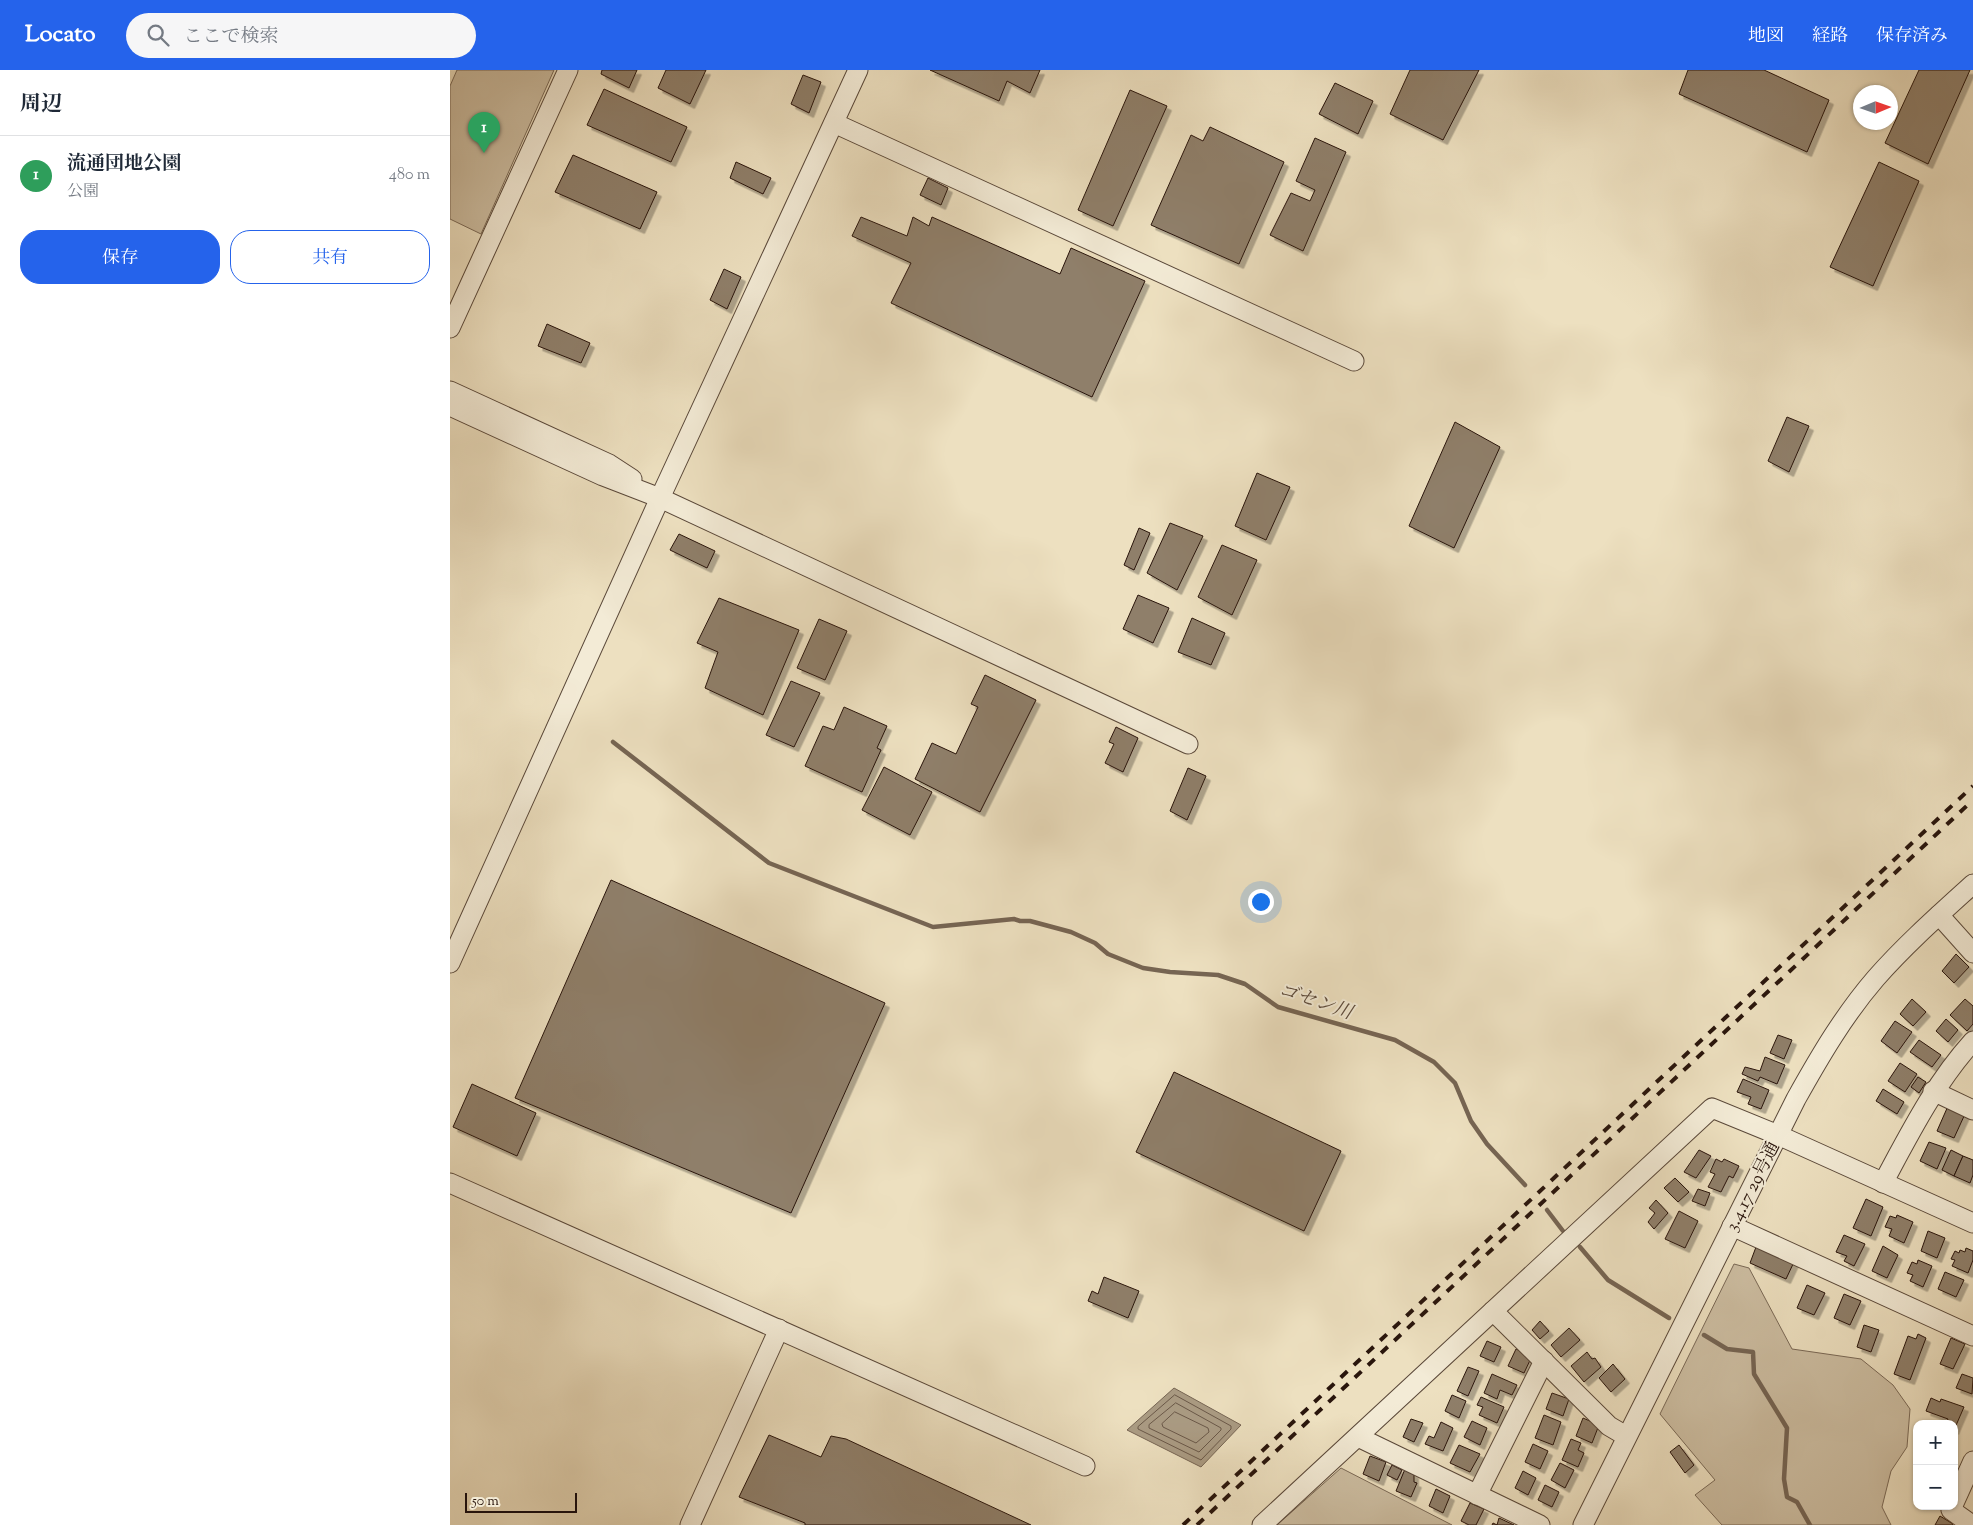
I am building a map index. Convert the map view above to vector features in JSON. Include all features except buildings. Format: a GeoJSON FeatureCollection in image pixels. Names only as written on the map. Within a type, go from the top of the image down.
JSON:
{"type":"FeatureCollection","features":[{"type":"Feature","properties":{"kind":"street"},"geometry":{"type":"LineString","coordinates":[[450,328],[568,70]]}},
{"type":"Feature","properties":{"kind":"street"},"geometry":{"type":"LineString","coordinates":[[450,964],[660,498],[858,70]]}},
{"type":"Feature","properties":{"kind":"street"},"geometry":{"type":"LineString","coordinates":[[834,123],[1354,361]]}},
{"type":"Feature","properties":{"kind":"street"},"geometry":{"type":"LineString","coordinates":[[450,391],[609,464],[660,498]]}},
{"type":"Feature","properties":{"kind":"street"},"geometry":{"type":"LineString","coordinates":[[450,406],[603,476],[660,498],[1188,744]]}},
{"type":"Feature","properties":{"kind":"street","name":"3.4.17 29号通"},"geometry":{"type":"LineString","coordinates":[[1583,1525],[1796,1099],[1826,1046],[1851,1010],[1896,956],[1973,884]]}},
{"type":"Feature","properties":{"kind":"street"},"geometry":{"type":"LineString","coordinates":[[1939,915],[1973,953]]}},
{"type":"Feature","properties":{"kind":"street"},"geometry":{"type":"LineString","coordinates":[[1883,1183],[1934,1091],[1954,1062],[1973,1041]]}},
{"type":"Feature","properties":{"kind":"street"},"geometry":{"type":"LineString","coordinates":[[1934,1091],[1973,1110]]}},
{"type":"Feature","properties":{"kind":"street"},"geometry":{"type":"LineString","coordinates":[[1262,1525],[1712,1108],[1778,1135],[1973,1223]]}},
{"type":"Feature","properties":{"kind":"street"},"geometry":{"type":"LineString","coordinates":[[450,1183],[1086,1466]]}},
{"type":"Feature","properties":{"kind":"street"},"geometry":{"type":"LineString","coordinates":[[1732,1226],[1973,1336]]}},
{"type":"Feature","properties":{"kind":"street"},"geometry":{"type":"LineString","coordinates":[[1493,1311],[1609,1426],[1626,1436]]}},
{"type":"Feature","properties":{"kind":"street"},"geometry":{"type":"LineString","coordinates":[[690,1525],[779,1330]]}},
{"type":"Feature","properties":{"kind":"street"},"geometry":{"type":"LineString","coordinates":[[1477,1495],[1544,1361]]}},
{"type":"Feature","properties":{"kind":"street"},"geometry":{"type":"LineString","coordinates":[[1358,1437],[1540,1525]]}},
{"type":"Feature","properties":{"kind":"street"},"geometry":{"type":"LineString","coordinates":[[1958,1496],[1973,1461]]}},
{"type":"Feature","properties":{"kind":"street"},"geometry":{"type":"LineString","coordinates":[[1951,1510],[1972,1525]]}},
{"type":"Feature","properties":{"kind":"shaded area"},"geometry":{"type":"Polygon","coordinates":[[[457,70],[554,70],[481,234],[450,219],[450,86],[457,70]]]}},
{"type":"Feature","properties":{"kind":"shaded area"},"geometry":{"type":"Polygon","coordinates":[[[1734,1264],[1749,1268],[1792,1349],[1861,1359],[1893,1385],[1910,1409],[1907,1447],[1891,1471],[1882,1507],[1891,1525],[1722,1525],[1695,1495],[1715,1480],[1660,1414],[1734,1264]]]}},
{"type":"Feature","properties":{"kind":"shaded area"},"geometry":{"type":"Polygon","coordinates":[[[1341,1468],[1452,1525],[1277,1525],[1341,1468]]]}},
{"type":"Feature","properties":{"kind":"water"},"geometry":{"type":"Polygon","coordinates":[[[1174,1388],[1241,1425],[1201,1467],[1127,1430],[1174,1388]]]}},
{"type":"Feature","properties":{"kind":"waterway","name":"ゴセン川"},"geometry":{"type":"LineString","coordinates":[[613,742],[769,863],[933,927],[1014,919],[1030,921],[1071,932],[1095,943],[1108,954],[1143,968],[1218,975],[1245,984],[1278,1007],[1395,1040],[1434,1062],[1455,1083],[1471,1121],[1487,1144],[1525,1185]]}},
{"type":"Feature","properties":{"kind":"waterway","name":"ゴセン川"},"geometry":{"type":"LineString","coordinates":[[1547,1210],[1563,1231]]}},
{"type":"Feature","properties":{"kind":"waterway","name":"ゴセン川"},"geometry":{"type":"LineString","coordinates":[[1580,1247],[1608,1280],[1669,1318]]}},
{"type":"Feature","properties":{"kind":"waterway","name":"ゴセン川"},"geometry":{"type":"LineString","coordinates":[[1704,1335],[1727,1349],[1753,1352],[1754,1374],[1787,1428],[1784,1479],[1787,1497],[1797,1502],[1810,1525]]}},
{"type":"Feature","properties":{"kind":"railway"},"geometry":{"type":"LineString","coordinates":[[1183,1525],[1973,786]]}},
{"type":"Feature","properties":{"kind":"railway"},"geometry":{"type":"LineString","coordinates":[[1197,1525],[1973,800]]}},
{"type":"Feature","properties":{"kind":"place","name":"流通団地公園"},"geometry":{"type":"Point","coordinates":[484,153]}}]}
